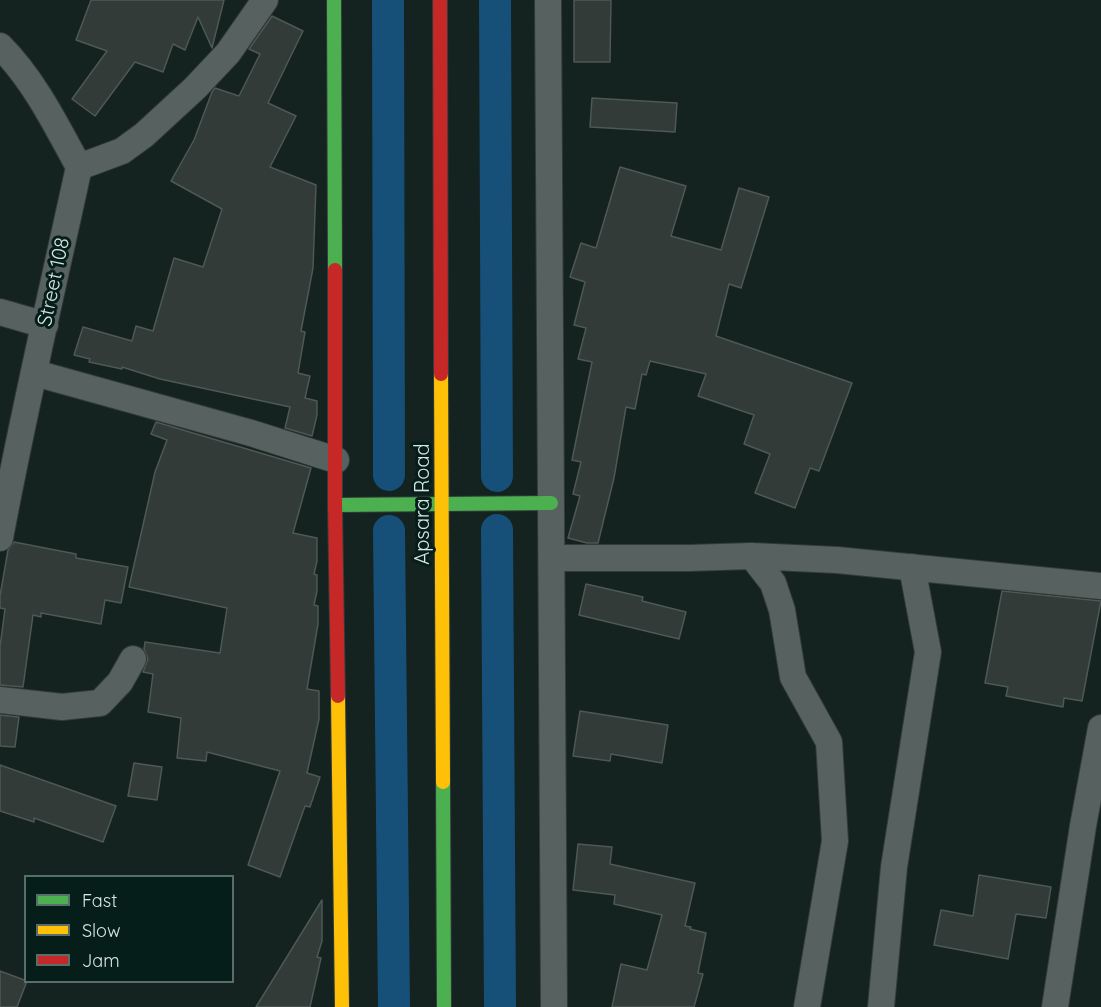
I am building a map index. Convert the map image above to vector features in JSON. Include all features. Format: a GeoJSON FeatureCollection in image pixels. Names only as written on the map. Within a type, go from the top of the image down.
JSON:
{"type":"FeatureCollection","features":[{"type":"Feature","properties":{"kind":"main road"},"geometry":{"type":"LineString","coordinates":[[334,0],[335,505],[342,1007]]}},
{"type":"Feature","properties":{"kind":"main road","name":"Apsara Road"},"geometry":{"type":"LineString","coordinates":[[440,0],[444,1007]]}},
{"type":"Feature","properties":{"kind":"main road"},"geometry":{"type":"LineString","coordinates":[[335,505],[550,503]]}},
{"type":"Feature","properties":{"kind":"street"},"geometry":{"type":"LineString","coordinates":[[0,46],[12,58],[40,98],[79,167],[122,151],[144,135],[195,88],[228,53],[265,0]]}},
{"type":"Feature","properties":{"kind":"street"},"geometry":{"type":"LineString","coordinates":[[548,0],[554,1007]]}},
{"type":"Feature","properties":{"kind":"street","name":"Street 108"},"geometry":{"type":"LineString","coordinates":[[0,538],[11,416],[35,373],[79,167]]}},
{"type":"Feature","properties":{"kind":"street"},"geometry":{"type":"LineString","coordinates":[[0,312],[45,325]]}},
{"type":"Feature","properties":{"kind":"street"},"geometry":{"type":"LineString","coordinates":[[35,373],[251,433],[336,460]]}},
{"type":"Feature","properties":{"kind":"street"},"geometry":{"type":"LineString","coordinates":[[552,558],[752,556],[837,560],[1101,586]]}},
{"type":"Feature","properties":{"kind":"street"},"geometry":{"type":"LineString","coordinates":[[752,556],[773,583],[782,610],[793,677],[829,742],[835,841],[807,1007]]}},
{"type":"Feature","properties":{"kind":"street"},"geometry":{"type":"LineString","coordinates":[[881,1007],[894,867],[928,652],[912,567]]}},
{"type":"Feature","properties":{"kind":"street"},"geometry":{"type":"LineString","coordinates":[[0,700],[62,708],[100,703],[120,682],[133,659]]}},
{"type":"Feature","properties":{"kind":"street"},"geometry":{"type":"LineString","coordinates":[[1056,1007],[1092,827],[1101,728]]}},
{"type":"Feature","properties":{"kind":"building"},"geometry":{"type":"Polygon","coordinates":[[[91,0],[224,0],[212,48],[198,17],[185,50],[173,44],[163,72],[135,62],[95,116],[72,99],[107,51],[76,40],[91,0]]]}},
{"type":"Feature","properties":{"kind":"building"},"geometry":{"type":"Polygon","coordinates":[[[574,0],[611,0],[610,62],[574,62],[574,0]]]}},
{"type":"Feature","properties":{"kind":"building"},"geometry":{"type":"Polygon","coordinates":[[[272,16],[303,31],[268,103],[296,116],[270,167],[316,185],[313,268],[301,331],[305,332],[298,373],[310,376],[305,398],[317,401],[317,415],[312,436],[285,428],[290,407],[160,379],[122,367],[122,369],[89,362],[90,359],[74,355],[83,327],[132,341],[136,326],[153,331],[174,258],[203,267],[222,209],[171,181],[194,140],[215,88],[239,96],[260,54],[249,49],[272,16]]]}},
{"type":"Feature","properties":{"kind":"building"},"geometry":{"type":"Polygon","coordinates":[[[592,98],[677,103],[675,132],[590,127],[592,98]]]}},
{"type":"Feature","properties":{"kind":"building"},"geometry":{"type":"Polygon","coordinates":[[[620,167],[686,186],[671,236],[721,250],[739,188],[769,197],[741,288],[729,284],[716,336],[852,383],[819,471],[810,468],[795,508],[755,493],[770,454],[744,444],[754,415],[698,396],[706,374],[650,361],[646,375],[642,374],[635,409],[626,407],[614,478],[598,543],[587,543],[568,538],[580,496],[573,494],[581,462],[572,460],[592,362],[578,359],[586,328],[574,325],[585,282],[570,277],[581,243],[596,248],[620,167]]]}},
{"type":"Feature","properties":{"kind":"building"},"geometry":{"type":"Polygon","coordinates":[[[156,422],[311,468],[293,533],[317,538],[317,561],[314,574],[317,575],[317,591],[314,605],[318,606],[318,624],[307,689],[319,691],[319,719],[307,773],[320,777],[310,807],[305,806],[280,877],[248,865],[280,771],[207,752],[206,761],[177,758],[181,718],[148,712],[153,674],[143,672],[148,659],[144,649],[145,642],[220,653],[227,608],[129,587],[155,472],[167,440],[151,434],[156,422]]]}},
{"type":"Feature","properties":{"kind":"building"},"geometry":{"type":"Polygon","coordinates":[[[14,542],[76,554],[76,558],[128,567],[121,603],[105,600],[101,624],[41,613],[41,617],[33,615],[23,687],[0,685],[0,647],[5,609],[0,608],[0,596],[8,550],[14,542]]]}},
{"type":"Feature","properties":{"kind":"building"},"geometry":{"type":"Polygon","coordinates":[[[586,584],[643,597],[642,601],[686,612],[679,639],[579,615],[586,584]]]}},
{"type":"Feature","properties":{"kind":"building"},"geometry":{"type":"Polygon","coordinates":[[[1002,591],[1101,601],[1082,701],[1064,698],[1063,707],[1006,696],[1008,687],[985,683],[1002,591]]]}},
{"type":"Feature","properties":{"kind":"building"},"geometry":{"type":"Polygon","coordinates":[[[580,711],[668,725],[662,763],[611,754],[610,761],[573,756],[580,711]]]}},
{"type":"Feature","properties":{"kind":"building"},"geometry":{"type":"Polygon","coordinates":[[[0,715],[19,717],[15,747],[0,746],[0,715]]]}},
{"type":"Feature","properties":{"kind":"building"},"geometry":{"type":"Polygon","coordinates":[[[134,763],[162,767],[157,800],[128,796],[134,763]]]}},
{"type":"Feature","properties":{"kind":"building"},"geometry":{"type":"Polygon","coordinates":[[[0,765],[116,806],[103,842],[34,818],[34,822],[0,811],[0,765]]]}},
{"type":"Feature","properties":{"kind":"building"},"geometry":{"type":"Polygon","coordinates":[[[578,844],[612,847],[610,864],[695,883],[685,926],[706,933],[698,973],[703,974],[694,1007],[612,1007],[621,964],[647,970],[662,915],[614,904],[615,895],[573,890],[578,844]]]}},
{"type":"Feature","properties":{"kind":"building"},"geometry":{"type":"Polygon","coordinates":[[[979,875],[1051,887],[1046,918],[1016,914],[1008,959],[934,945],[941,910],[973,916],[979,875]]]}},
{"type":"Feature","properties":{"kind":"building"},"geometry":{"type":"Polygon","coordinates":[[[322,900],[322,941],[317,957],[321,958],[310,1007],[256,1007],[322,900]]]}},
{"type":"Feature","properties":{"kind":"building"},"geometry":{"type":"Polygon","coordinates":[[[0,971],[24,980],[24,983],[26,983],[17,1007],[0,1007],[0,971]]]}},
{"type":"Feature","properties":{"kind":"waterway"},"geometry":{"type":"LineString","coordinates":[[388,0],[389,475]]}},
{"type":"Feature","properties":{"kind":"waterway"},"geometry":{"type":"LineString","coordinates":[[495,0],[497,476]]}},
{"type":"Feature","properties":{"kind":"waterway"},"geometry":{"type":"LineString","coordinates":[[497,530],[500,1007]]}},
{"type":"Feature","properties":{"kind":"waterway"},"geometry":{"type":"LineString","coordinates":[[389,531],[394,1007]]}},
{"type":"Feature","properties":{"kind":"traffic: fast"},"geometry":{"type":"LineString","coordinates":[[334,0],[335,270]]}},
{"type":"Feature","properties":{"kind":"traffic: fast"},"geometry":{"type":"LineString","coordinates":[[335,505],[551,503]]}},
{"type":"Feature","properties":{"kind":"traffic: fast"},"geometry":{"type":"LineString","coordinates":[[443,782],[444,1007]]}},
{"type":"Feature","properties":{"kind":"traffic: slow"},"geometry":{"type":"LineString","coordinates":[[441,374],[443,782]]}},
{"type":"Feature","properties":{"kind":"traffic: slow"},"geometry":{"type":"LineString","coordinates":[[338,696],[342,1007]]}},
{"type":"Feature","properties":{"kind":"traffic: jam"},"geometry":{"type":"LineString","coordinates":[[440,0],[441,374]]}},
{"type":"Feature","properties":{"kind":"traffic: jam"},"geometry":{"type":"LineString","coordinates":[[335,270],[338,696]]}}]}
